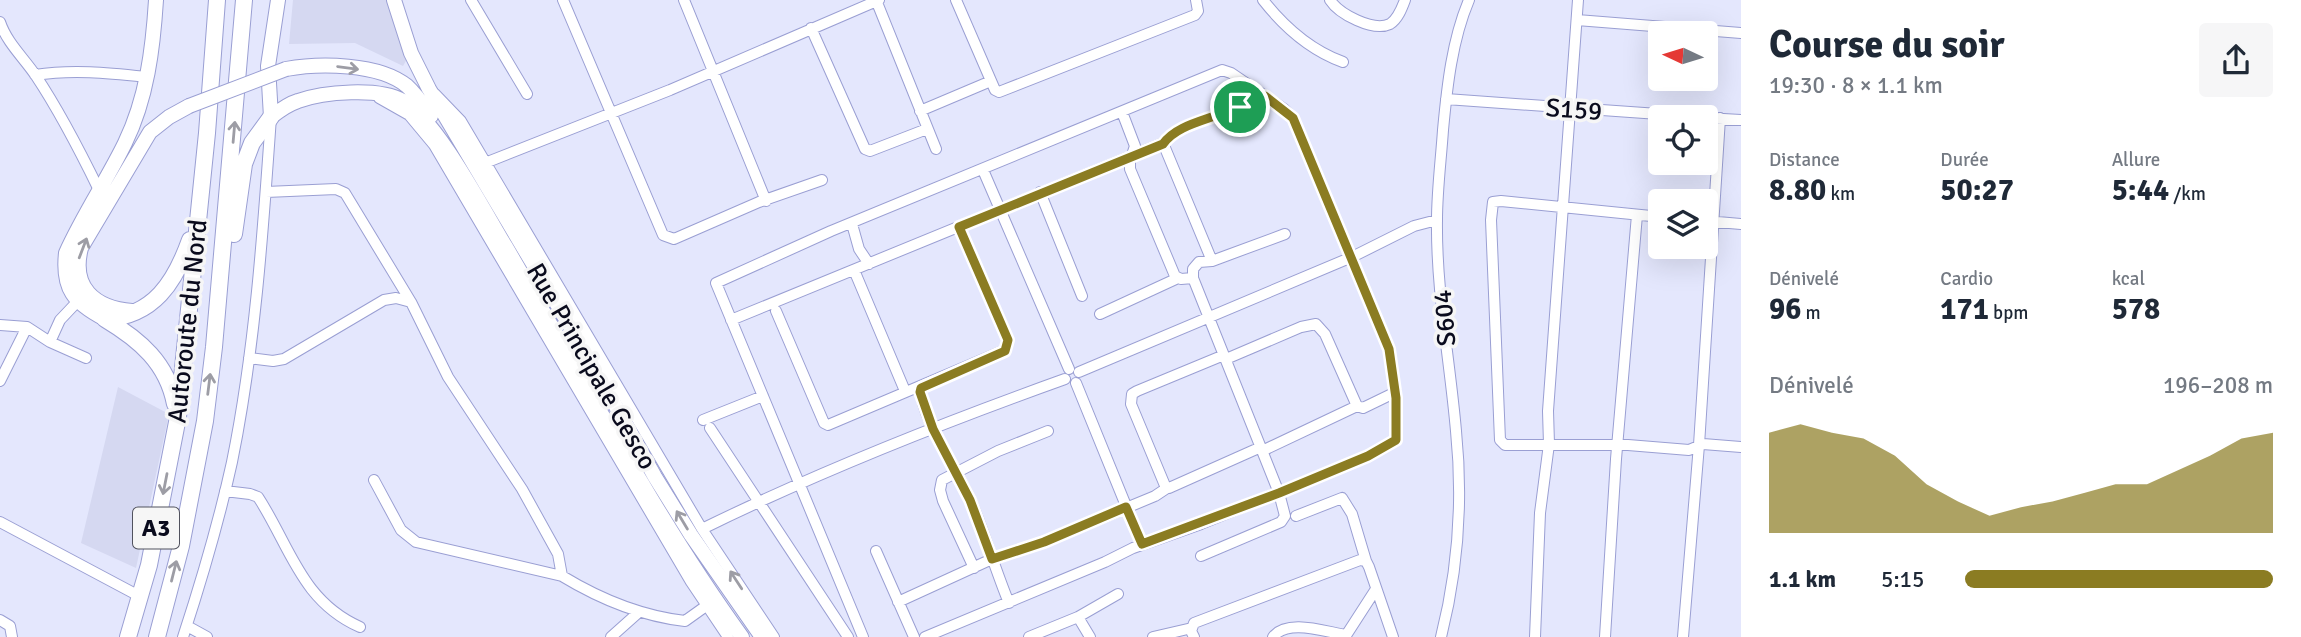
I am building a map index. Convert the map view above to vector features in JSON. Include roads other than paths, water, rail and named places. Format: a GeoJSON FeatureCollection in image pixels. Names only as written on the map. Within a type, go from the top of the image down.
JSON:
{"type":"FeatureCollection","features":[{"type":"Feature","properties":{"kind":"highway","name":"Autoroute du Nord"},"geometry":{"type":"LineString","coordinates":[[128,637],[141,597],[178,417],[202,183],[217,0]]}},
{"type":"Feature","properties":{"kind":"highway","name":"Autoroute du Nord"},"geometry":{"type":"LineString","coordinates":[[156,637],[171,585],[193,485],[214,346],[244,0]]}},
{"type":"Feature","properties":{"kind":"highway"},"geometry":{"type":"LineString","coordinates":[[214,346],[225,303],[244,164],[252,143],[271,117]]}},
{"type":"Feature","properties":{"kind":"highway"},"geometry":{"type":"LineString","coordinates":[[105,319],[136,312],[167,288],[177,274],[191,236],[202,183]]}},
{"type":"Feature","properties":{"kind":"highway"},"geometry":{"type":"LineString","coordinates":[[105,319],[145,346],[172,390],[178,417]]}},
{"type":"Feature","properties":{"kind":"main road"},"geometry":{"type":"LineString","coordinates":[[105,319],[77,302],[67,283],[65,253],[127,139],[147,76],[154,36],[156,0]]}},
{"type":"Feature","properties":{"kind":"main road"},"geometry":{"type":"LineString","coordinates":[[271,117],[268,66],[278,0]]}},
{"type":"Feature","properties":{"kind":"main road","name":"Rue Principale Gesco"},"geometry":{"type":"LineString","coordinates":[[394,0],[411,53],[429,89],[592,362],[662,488],[734,600],[762,637]]}},
{"type":"Feature","properties":{"kind":"main road"},"geometry":{"type":"LineString","coordinates":[[136,312],[116,310],[93,298],[79,272],[81,248],[150,132],[189,106],[285,69],[327,65],[383,74],[396,79],[416,95],[470,187]]}},
{"type":"Feature","properties":{"kind":"main road"},"geometry":{"type":"LineString","coordinates":[[271,117],[283,108],[311,97],[333,93],[370,93],[396,98],[415,110],[433,131],[470,187]]}},
{"type":"Feature","properties":{"kind":"main road","name":"Rue Principale Gesco"},"geometry":{"type":"LineString","coordinates":[[470,187],[676,540],[742,637]]}},
{"type":"Feature","properties":{"kind":"street"},"geometry":{"type":"LineString","coordinates":[[471,0],[527,94]]}},
{"type":"Feature","properties":{"kind":"street"},"geometry":{"type":"LineString","coordinates":[[563,0],[663,234],[668,239],[674,239],[822,180]]}},
{"type":"Feature","properties":{"kind":"street"},"geometry":{"type":"LineString","coordinates":[[684,0],[766,201]]}},
{"type":"Feature","properties":{"kind":"street"},"geometry":{"type":"LineString","coordinates":[[485,163],[611,114],[877,0],[936,149]]}},
{"type":"Feature","properties":{"kind":"street"},"geometry":{"type":"LineString","coordinates":[[956,0],[995,90],[1003,92],[1195,15],[1198,11],[1196,0]]}},
{"type":"Feature","properties":{"kind":"street"},"geometry":{"type":"LineString","coordinates":[[1263,0],[1298,38],[1322,55],[1343,62]]}},
{"type":"Feature","properties":{"kind":"street"},"geometry":{"type":"LineString","coordinates":[[1329,0],[1343,13],[1379,27],[1395,20],[1405,0]]}},
{"type":"Feature","properties":{"kind":"street","name":"S604"},"geometry":{"type":"LineString","coordinates":[[1441,637],[1451,590],[1459,500],[1457,432],[1442,309],[1437,220],[1446,99],[1454,50],[1469,0]]}},
{"type":"Feature","properties":{"kind":"street"},"geometry":{"type":"LineString","coordinates":[[1535,637],[1540,513],[1549,444],[1549,399],[1578,0]]}},
{"type":"Feature","properties":{"kind":"street"},"geometry":{"type":"LineString","coordinates":[[1577,20],[1741,33]]}},
{"type":"Feature","properties":{"kind":"street"},"geometry":{"type":"LineString","coordinates":[[0,22],[7,38],[35,75],[75,141],[99,190]]}},
{"type":"Feature","properties":{"kind":"street"},"geometry":{"type":"LineString","coordinates":[[811,28],[865,149],[870,151],[927,129]]}},
{"type":"Feature","properties":{"kind":"street"},"geometry":{"type":"LineString","coordinates":[[863,637],[716,286],[719,281],[1222,70],[1231,73],[1293,118],[1389,349],[1396,392],[1398,436],[1393,443],[1368,456],[1279,493],[1142,544],[925,637]]}},
{"type":"Feature","properties":{"kind":"street"},"geometry":{"type":"LineString","coordinates":[[35,75],[92,72],[147,76]]}},
{"type":"Feature","properties":{"kind":"street"},"geometry":{"type":"LineString","coordinates":[[920,111],[991,81]]}},
{"type":"Feature","properties":{"kind":"street"},"geometry":{"type":"LineString","coordinates":[[429,89],[461,121],[702,528],[774,637]]}},
{"type":"Feature","properties":{"kind":"street"},"geometry":{"type":"LineString","coordinates":[[370,93],[409,115],[433,145],[706,606],[728,637]]}},
{"type":"Feature","properties":{"kind":"street"},"geometry":{"type":"LineString","coordinates":[[731,320],[1163,144],[1167,138],[1193,124],[1235,107],[1241,108],[1265,96]]}},
{"type":"Feature","properties":{"kind":"street","name":"S159"},"geometry":{"type":"LineString","coordinates":[[1446,99],[1648,114]]}},
{"type":"Feature","properties":{"kind":"street"},"geometry":{"type":"LineString","coordinates":[[1122,112],[1135,143],[1130,169],[1178,278]]}},
{"type":"Feature","properties":{"kind":"street"},"geometry":{"type":"LineString","coordinates":[[207,637],[185,632],[225,491],[249,358],[271,117]]}},
{"type":"Feature","properties":{"kind":"street"},"geometry":{"type":"LineString","coordinates":[[1713,189],[1720,118]]}},
{"type":"Feature","properties":{"kind":"street","name":"S159"},"geometry":{"type":"LineString","coordinates":[[1720,118],[1741,120]]}},
{"type":"Feature","properties":{"kind":"street"},"geometry":{"type":"LineString","coordinates":[[1163,144],[1212,261]]}},
{"type":"Feature","properties":{"kind":"street"},"geometry":{"type":"LineString","coordinates":[[983,170],[1142,544]]}},
{"type":"Feature","properties":{"kind":"street"},"geometry":{"type":"LineString","coordinates":[[266,192],[336,189],[345,193],[411,302],[448,377],[522,489],[558,554],[562,576]]}},
{"type":"Feature","properties":{"kind":"street"},"geometry":{"type":"LineString","coordinates":[[1040,192],[1082,296]]}},
{"type":"Feature","properties":{"kind":"street"},"geometry":{"type":"LineString","coordinates":[[1648,216],[1493,202],[1491,206],[1500,440],[1505,445],[1628,445],[1689,450],[1699,445],[1741,447]]}},
{"type":"Feature","properties":{"kind":"street"},"geometry":{"type":"LineString","coordinates":[[1605,637],[1617,447],[1637,215]]}},
{"type":"Feature","properties":{"kind":"street"},"geometry":{"type":"LineString","coordinates":[[702,528],[933,429],[1072,376],[1210,318],[1352,257],[1413,226],[1437,220]]}},
{"type":"Feature","properties":{"kind":"street"},"geometry":{"type":"LineString","coordinates":[[1718,223],[1741,225]]}},
{"type":"Feature","properties":{"kind":"street"},"geometry":{"type":"LineString","coordinates":[[852,224],[859,249],[869,264]]}},
{"type":"Feature","properties":{"kind":"street"},"geometry":{"type":"LineString","coordinates":[[776,311],[824,423],[832,425],[905,391],[921,388],[1005,351],[1008,340],[959,227]]}},
{"type":"Feature","properties":{"kind":"street"},"geometry":{"type":"LineString","coordinates":[[1201,556],[1282,522],[1285,516],[1279,493],[1192,273],[1195,265],[1285,234]]}},
{"type":"Feature","properties":{"kind":"street"},"geometry":{"type":"LineString","coordinates":[[1683,637],[1699,445],[1708,259]]}},
{"type":"Feature","properties":{"kind":"street"},"geometry":{"type":"LineString","coordinates":[[855,270],[905,391]]}},
{"type":"Feature","properties":{"kind":"street"},"geometry":{"type":"LineString","coordinates":[[1100,314],[1178,278],[1194,278]]}},
{"type":"Feature","properties":{"kind":"street"},"geometry":{"type":"LineString","coordinates":[[249,358],[274,361],[284,359],[384,300],[396,298],[411,302]]}},
{"type":"Feature","properties":{"kind":"street"},"geometry":{"type":"LineString","coordinates":[[50,342],[60,320],[77,302]]}},
{"type":"Feature","properties":{"kind":"street"},"geometry":{"type":"LineString","coordinates":[[1167,488],[1131,404],[1132,394],[1301,327],[1316,324],[1325,334],[1357,406]]}},
{"type":"Feature","properties":{"kind":"street"},"geometry":{"type":"LineString","coordinates":[[0,325],[27,327],[50,342],[86,358]]}},
{"type":"Feature","properties":{"kind":"street"},"geometry":{"type":"LineString","coordinates":[[0,382],[27,327]]}},
{"type":"Feature","properties":{"kind":"street"},"geometry":{"type":"LineString","coordinates":[[921,388],[921,396],[933,429],[970,500],[1009,603]]}},
{"type":"Feature","properties":{"kind":"street"},"geometry":{"type":"LineString","coordinates":[[898,602],[992,559],[1044,542],[1357,406],[1363,408],[1396,392]]}},
{"type":"Feature","properties":{"kind":"street"},"geometry":{"type":"LineString","coordinates":[[763,396],[707,424],[848,637]]}},
{"type":"Feature","properties":{"kind":"street"},"geometry":{"type":"LineString","coordinates":[[974,568],[943,501],[940,490],[942,480],[956,471],[1048,431]]}},
{"type":"Feature","properties":{"kind":"street"},"geometry":{"type":"LineString","coordinates":[[374,480],[401,530],[416,542],[562,576],[578,586],[639,612],[685,621],[706,606]]}},
{"type":"Feature","properties":{"kind":"street"},"geometry":{"type":"LineString","coordinates":[[225,491],[258,497],[291,560],[313,593],[360,626]]}},
{"type":"Feature","properties":{"kind":"street"},"geometry":{"type":"LineString","coordinates":[[1297,516],[1333,499],[1342,498],[1348,505],[1393,637]]}},
{"type":"Feature","properties":{"kind":"street"},"geometry":{"type":"LineString","coordinates":[[0,522],[141,597]]}},
{"type":"Feature","properties":{"kind":"street"},"geometry":{"type":"LineString","coordinates":[[876,551],[914,637]]}},
{"type":"Feature","properties":{"kind":"street"},"geometry":{"type":"LineString","coordinates":[[1153,637],[1193,632],[1194,623],[1360,560],[1366,561]]}},
{"type":"Feature","properties":{"kind":"street"},"geometry":{"type":"LineString","coordinates":[[1273,637],[1288,627],[1345,636],[1376,589]]}},
{"type":"Feature","properties":{"kind":"street"},"geometry":{"type":"LineString","coordinates":[[1029,637],[1078,617],[1118,594]]}},
{"type":"Feature","properties":{"kind":"street"},"geometry":{"type":"LineString","coordinates":[[611,637],[639,612]]}},
{"type":"Feature","properties":{"kind":"street"},"geometry":{"type":"LineString","coordinates":[[1078,617],[1090,637]]}},
{"type":"Feature","properties":{"kind":"street"},"geometry":{"type":"LineString","coordinates":[[0,620],[10,625],[12,637]]}}]}
